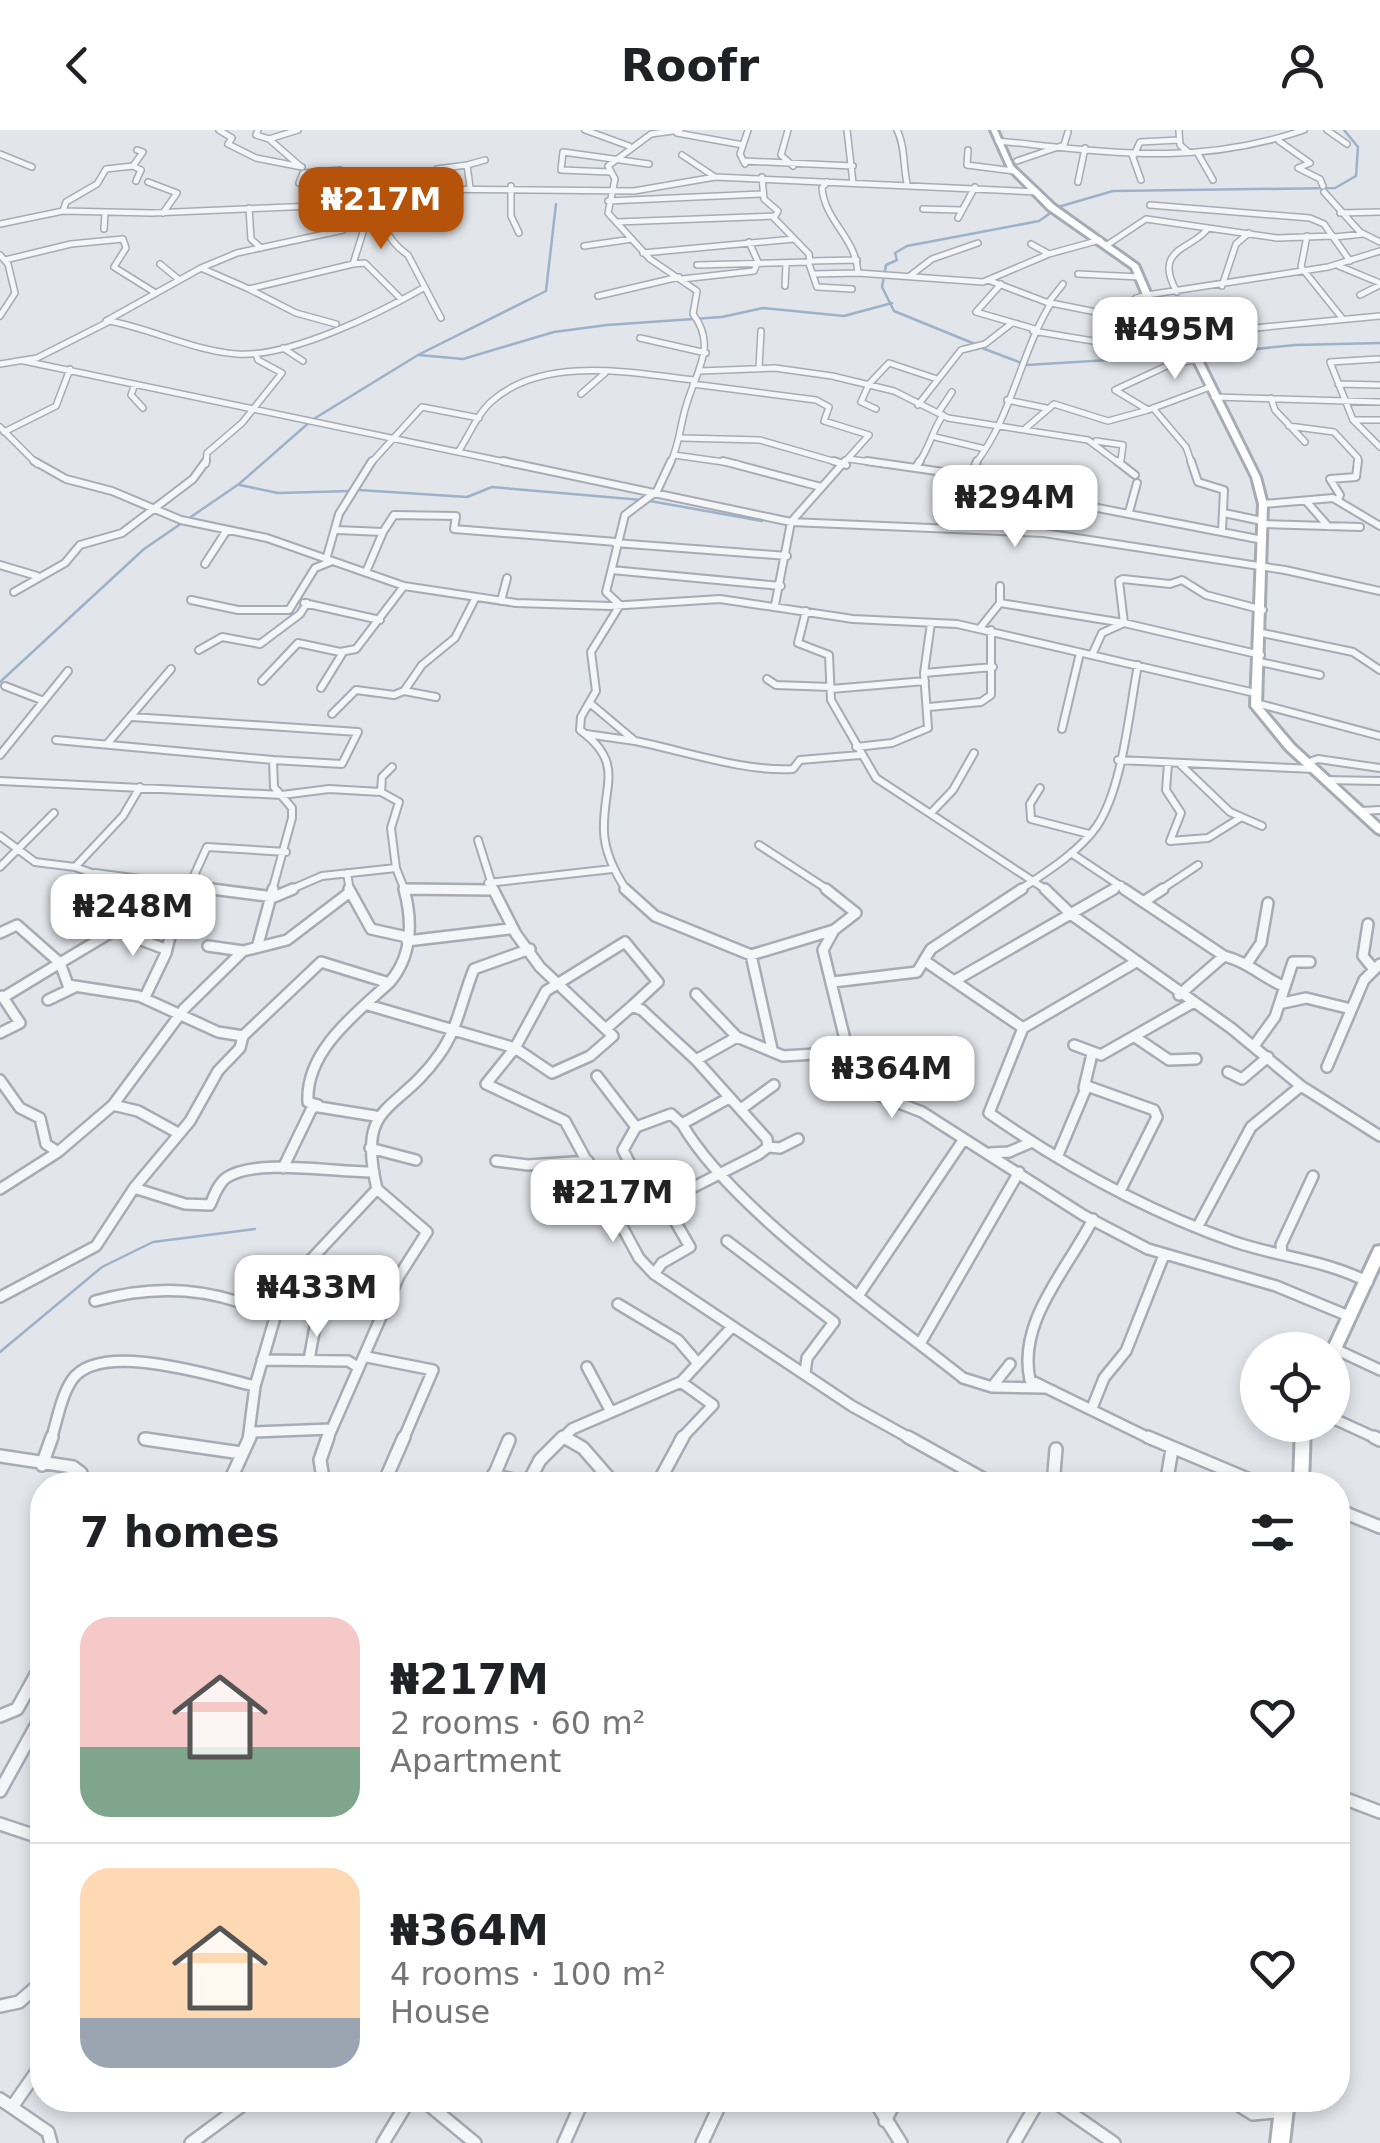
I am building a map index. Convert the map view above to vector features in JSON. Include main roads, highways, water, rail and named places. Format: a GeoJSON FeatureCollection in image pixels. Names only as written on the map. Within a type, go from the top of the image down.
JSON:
{"type":"FeatureCollection","features":[{"type":"Feature","properties":{"kind":"waterway"},"geometry":{"type":"LineString","coordinates":[[1058,207],[1113,191],[1335,188],[1356,176],[1358,147],[1344,130]]}},
{"type":"Feature","properties":{"kind":"waterway"},"geometry":{"type":"LineString","coordinates":[[0,682],[144,549],[239,484],[312,420],[418,355],[546,291],[556,204]]}},
{"type":"Feature","properties":{"kind":"waterway"},"geometry":{"type":"LineString","coordinates":[[890,303],[882,287],[886,265],[897,260],[895,253],[907,246],[1039,221],[1052,212]]}},
{"type":"Feature","properties":{"kind":"waterway"},"geometry":{"type":"LineString","coordinates":[[419,355],[463,359],[554,332],[607,325],[722,317],[763,308],[844,316],[890,303]]}},
{"type":"Feature","properties":{"kind":"waterway"},"geometry":{"type":"LineString","coordinates":[[890,303],[894,311],[975,344]]}},
{"type":"Feature","properties":{"kind":"waterway"},"geometry":{"type":"LineString","coordinates":[[1198,355],[1295,345],[1380,343]]}},
{"type":"Feature","properties":{"kind":"waterway"},"geometry":{"type":"LineString","coordinates":[[982,348],[1027,365],[1190,355]]}},
{"type":"Feature","properties":{"kind":"waterway"},"geometry":{"type":"LineString","coordinates":[[240,485],[278,493],[351,491]]}},
{"type":"Feature","properties":{"kind":"waterway"},"geometry":{"type":"LineString","coordinates":[[359,490],[467,497],[492,487],[642,500]]}},
{"type":"Feature","properties":{"kind":"waterway"},"geometry":{"type":"LineString","coordinates":[[650,501],[762,521]]}},
{"type":"Feature","properties":{"kind":"waterway"},"geometry":{"type":"LineString","coordinates":[[0,1352],[102,1267],[153,1242],[255,1229]]}}]}
